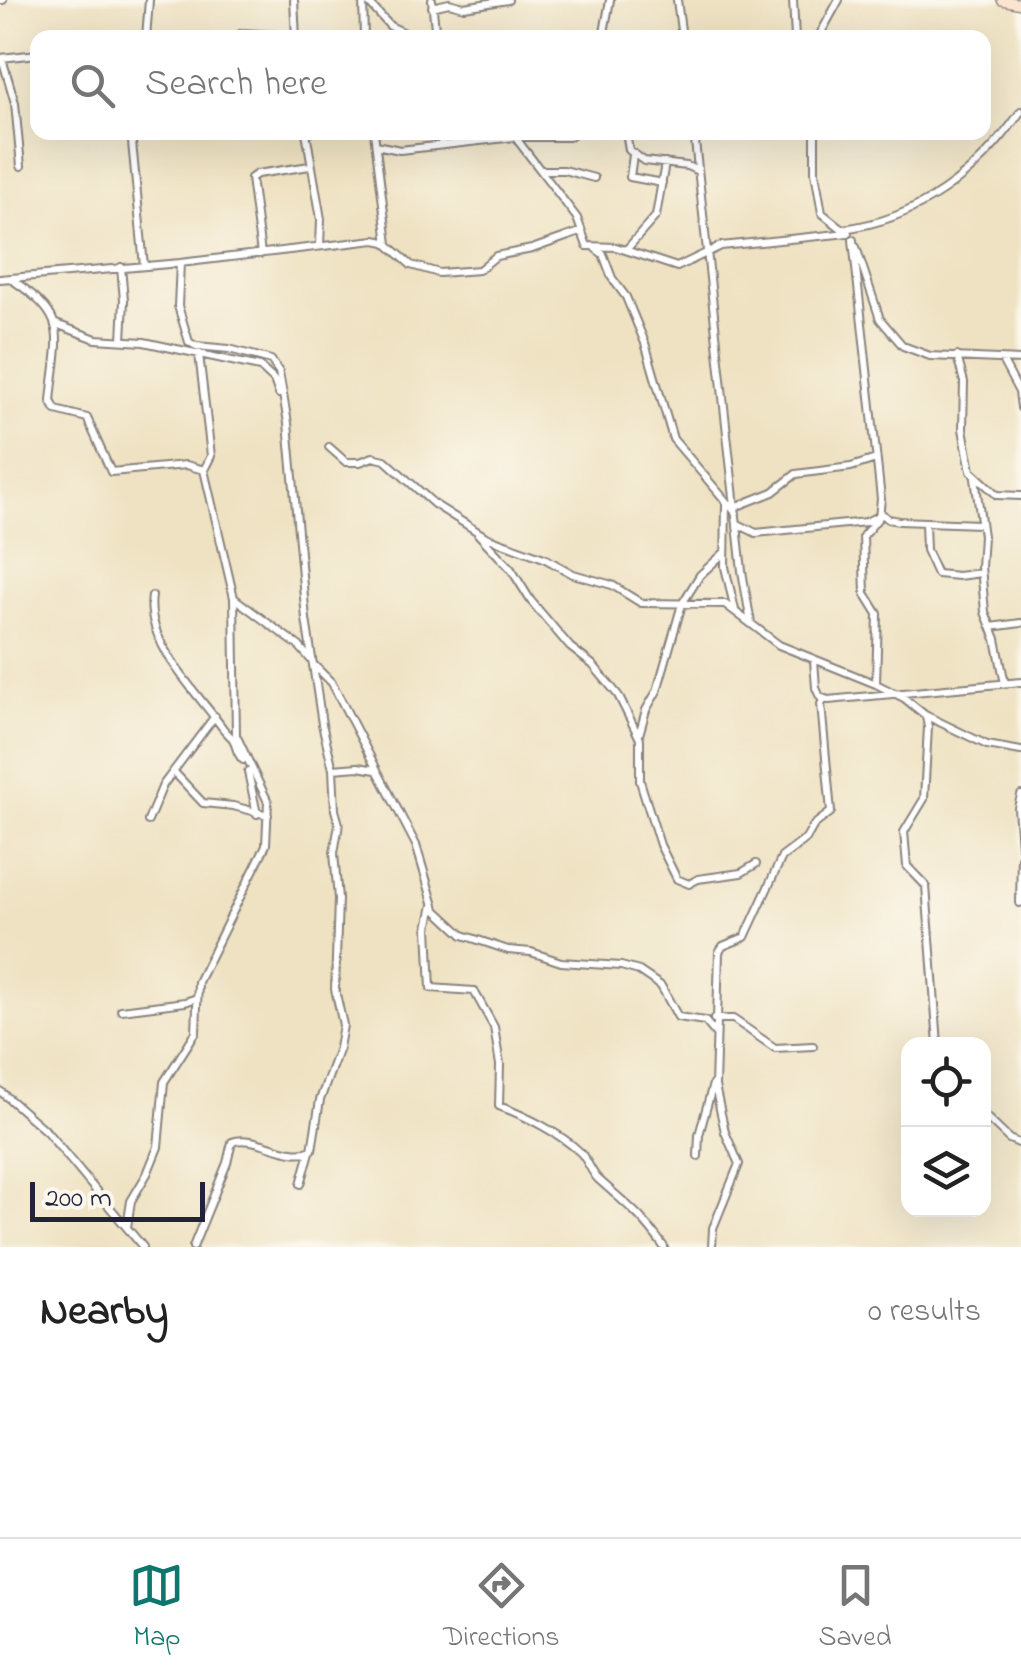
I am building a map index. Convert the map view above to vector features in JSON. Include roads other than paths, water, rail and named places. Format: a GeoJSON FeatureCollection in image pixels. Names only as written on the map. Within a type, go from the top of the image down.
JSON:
{"type":"FeatureCollection","features":[{"type":"Feature","properties":{"kind":"street"},"geometry":{"type":"LineString","coordinates":[[147,30],[149,0]]}},
{"type":"Feature","properties":{"kind":"street"},"geometry":{"type":"LineString","coordinates":[[294,0],[296,30]]}},
{"type":"Feature","properties":{"kind":"street"},"geometry":{"type":"LineString","coordinates":[[364,0],[364,30]]}},
{"type":"Feature","properties":{"kind":"street"},"geometry":{"type":"LineString","coordinates":[[364,0],[399,30]]}},
{"type":"Feature","properties":{"kind":"street"},"geometry":{"type":"LineString","coordinates":[[435,30],[432,3],[464,7],[508,0]]}},
{"type":"Feature","properties":{"kind":"street"},"geometry":{"type":"LineString","coordinates":[[604,30],[610,0]]}},
{"type":"Feature","properties":{"kind":"street"},"geometry":{"type":"LineString","coordinates":[[677,0],[681,30]]}},
{"type":"Feature","properties":{"kind":"street"},"geometry":{"type":"LineString","coordinates":[[793,0],[795,30]]}},
{"type":"Feature","properties":{"kind":"street"},"geometry":{"type":"LineString","coordinates":[[822,30],[839,0]]}},
{"type":"Feature","properties":{"kind":"street"},"geometry":{"type":"LineString","coordinates":[[1002,0],[1021,4]]}},
{"type":"Feature","properties":{"kind":"street"},"geometry":{"type":"LineString","coordinates":[[21,166],[16,103],[1,59],[30,55]]}},
{"type":"Feature","properties":{"kind":"street"},"geometry":{"type":"LineString","coordinates":[[595,248],[610,246],[677,268],[729,245],[847,234],[948,190],[999,142],[1021,111]]}},
{"type":"Feature","properties":{"kind":"street"},"geometry":{"type":"LineString","coordinates":[[132,140],[144,266]]}},
{"type":"Feature","properties":{"kind":"street"},"geometry":{"type":"LineString","coordinates":[[307,140],[321,219],[320,246]]}},
{"type":"Feature","properties":{"kind":"street"},"geometry":{"type":"LineString","coordinates":[[375,140],[388,244],[411,265],[438,273],[478,270],[496,256],[532,249],[580,232]]}},
{"type":"Feature","properties":{"kind":"street"},"geometry":{"type":"LineString","coordinates":[[441,140],[441,145]]}},
{"type":"Feature","properties":{"kind":"street"},"geometry":{"type":"LineString","coordinates":[[376,145],[400,150],[487,140]]}},
{"type":"Feature","properties":{"kind":"street"},"geometry":{"type":"LineString","coordinates":[[517,140],[577,218],[586,244],[602,254],[612,278],[626,296],[645,343],[673,439],[735,510]]}},
{"type":"Feature","properties":{"kind":"street"},"geometry":{"type":"LineString","coordinates":[[627,140],[632,155],[644,161],[699,171]]}},
{"type":"Feature","properties":{"kind":"street"},"geometry":{"type":"LineString","coordinates":[[695,140],[751,625]]}},
{"type":"Feature","properties":{"kind":"street"},"geometry":{"type":"LineString","coordinates":[[814,140],[822,214],[847,234],[877,312],[891,334],[920,355],[1021,360]]}},
{"type":"Feature","properties":{"kind":"street"},"geometry":{"type":"LineString","coordinates":[[632,155],[630,176],[662,183]]}},
{"type":"Feature","properties":{"kind":"street"},"geometry":{"type":"LineString","coordinates":[[626,250],[653,223],[665,163]]}},
{"type":"Feature","properties":{"kind":"street"},"geometry":{"type":"LineString","coordinates":[[260,254],[251,178],[310,166]]}},
{"type":"Feature","properties":{"kind":"street"},"geometry":{"type":"LineString","coordinates":[[541,170],[564,170],[594,178]]}},
{"type":"Feature","properties":{"kind":"street"},"geometry":{"type":"LineString","coordinates":[[376,240],[386,231]]}},
{"type":"Feature","properties":{"kind":"street"},"geometry":{"type":"LineString","coordinates":[[847,234],[880,514],[863,536],[865,593],[878,614],[876,684]]}},
{"type":"Feature","properties":{"kind":"street"},"geometry":{"type":"LineString","coordinates":[[3,278],[180,263],[376,240],[388,244]]}},
{"type":"Feature","properties":{"kind":"street"},"geometry":{"type":"LineString","coordinates":[[180,263],[178,306],[189,342],[272,360],[279,372],[288,423],[306,619],[333,768],[340,829],[334,853],[338,899],[336,989],[343,1025],[340,1048],[320,1100],[314,1146],[300,1184]]}},
{"type":"Feature","properties":{"kind":"street"},"geometry":{"type":"LineString","coordinates":[[121,267],[122,340]]}},
{"type":"Feature","properties":{"kind":"street"},"geometry":{"type":"LineString","coordinates":[[3,278],[49,308],[56,324],[51,401],[59,412],[87,418],[108,470],[186,466],[204,470]]}},
{"type":"Feature","properties":{"kind":"street"},"geometry":{"type":"LineString","coordinates":[[56,324],[96,339],[122,340],[250,364],[270,376],[277,386],[288,423]]}},
{"type":"Feature","properties":{"kind":"street"},"geometry":{"type":"LineString","coordinates":[[127,1227],[132,1201],[158,1147],[164,1082],[196,1032],[198,982],[263,855],[268,815],[268,802],[236,735],[234,598],[204,470],[211,456],[199,354]]}},
{"type":"Feature","properties":{"kind":"street"},"geometry":{"type":"LineString","coordinates":[[958,356],[964,382],[963,429],[983,536],[981,574],[986,612],[1005,684]]}},
{"type":"Feature","properties":{"kind":"street"},"geometry":{"type":"LineString","coordinates":[[1002,360],[1019,392],[1021,408]]}},
{"type":"Feature","properties":{"kind":"street"},"geometry":{"type":"LineString","coordinates":[[328,448],[346,462],[372,457],[384,460],[434,504],[477,533],[544,558],[573,574],[612,585],[641,603],[721,603],[779,645],[876,684],[925,715],[987,745],[1020,752]]}},
{"type":"Feature","properties":{"kind":"street"},"geometry":{"type":"LineString","coordinates":[[735,510],[773,492],[796,474],[876,460]]}},
{"type":"Feature","properties":{"kind":"street"},"geometry":{"type":"LineString","coordinates":[[975,478],[998,494],[1021,496]]}},
{"type":"Feature","properties":{"kind":"street"},"geometry":{"type":"LineString","coordinates":[[726,504],[725,574],[736,611]]}},
{"type":"Feature","properties":{"kind":"street"},"geometry":{"type":"LineString","coordinates":[[880,514],[888,519],[925,523],[980,524]]}},
{"type":"Feature","properties":{"kind":"street"},"geometry":{"type":"LineString","coordinates":[[737,523],[756,533],[866,522],[880,514]]}},
{"type":"Feature","properties":{"kind":"street"},"geometry":{"type":"LineString","coordinates":[[925,523],[926,550],[937,574],[981,574]]}},
{"type":"Feature","properties":{"kind":"street"},"geometry":{"type":"LineString","coordinates":[[477,533],[570,647],[593,664],[618,694],[638,736]]}},
{"type":"Feature","properties":{"kind":"street"},"geometry":{"type":"LineString","coordinates":[[724,553],[700,576],[682,604],[657,691],[638,736],[639,776],[660,845],[677,878],[688,884],[742,873],[756,864]]}},
{"type":"Feature","properties":{"kind":"street"},"geometry":{"type":"LineString","coordinates":[[152,596],[155,633],[185,680],[232,738],[244,762],[257,814]]}},
{"type":"Feature","properties":{"kind":"street"},"geometry":{"type":"LineString","coordinates":[[234,598],[299,646],[332,684],[416,845],[433,904],[428,928],[430,988],[474,991],[488,1012],[498,1047],[499,1106],[521,1114],[572,1146],[589,1164],[594,1176],[636,1210],[664,1247]]}},
{"type":"Feature","properties":{"kind":"street"},"geometry":{"type":"LineString","coordinates":[[991,628],[1021,623]]}},
{"type":"Feature","properties":{"kind":"street"},"geometry":{"type":"LineString","coordinates":[[814,660],[816,688],[825,699]]}},
{"type":"Feature","properties":{"kind":"street"},"geometry":{"type":"LineString","coordinates":[[711,1246],[713,1228],[738,1164],[714,1086],[720,948],[745,937],[782,857],[806,839],[814,825],[832,810],[821,704],[825,699],[1021,682]]}},
{"type":"Feature","properties":{"kind":"street"},"geometry":{"type":"LineString","coordinates":[[925,715],[928,727],[924,799],[904,832],[907,866],[926,886],[937,1037]]}},
{"type":"Feature","properties":{"kind":"street"},"geometry":{"type":"LineString","coordinates":[[148,822],[162,787],[215,716]]}},
{"type":"Feature","properties":{"kind":"street"},"geometry":{"type":"LineString","coordinates":[[333,768],[358,766],[376,770]]}},
{"type":"Feature","properties":{"kind":"street"},"geometry":{"type":"LineString","coordinates":[[174,772],[203,803],[268,815]]}},
{"type":"Feature","properties":{"kind":"street"},"geometry":{"type":"LineString","coordinates":[[1021,795],[1021,846]]}},
{"type":"Feature","properties":{"kind":"street"},"geometry":{"type":"LineString","coordinates":[[1020,903],[1021,858]]}},
{"type":"Feature","properties":{"kind":"street"},"geometry":{"type":"LineString","coordinates":[[433,904],[463,935],[561,962],[639,971],[661,986],[678,1017],[705,1021],[715,1034]]}},
{"type":"Feature","properties":{"kind":"street"},"geometry":{"type":"LineString","coordinates":[[121,1010],[197,998]]}},
{"type":"Feature","properties":{"kind":"street"},"geometry":{"type":"LineString","coordinates":[[714,1019],[732,1019],[775,1048],[813,1046]]}},
{"type":"Feature","properties":{"kind":"street"},"geometry":{"type":"LineString","coordinates":[[698,1156],[699,1135],[716,1073]]}},
{"type":"Feature","properties":{"kind":"street"},"geometry":{"type":"LineString","coordinates":[[0,1091],[47,1132],[143,1247]]}},
{"type":"Feature","properties":{"kind":"street"},"geometry":{"type":"LineString","coordinates":[[991,1122],[1008,1139],[1021,1144]]}},
{"type":"Feature","properties":{"kind":"street"},"geometry":{"type":"LineString","coordinates":[[193,1247],[228,1163],[232,1142],[243,1140],[276,1150],[310,1152]]}}]}
